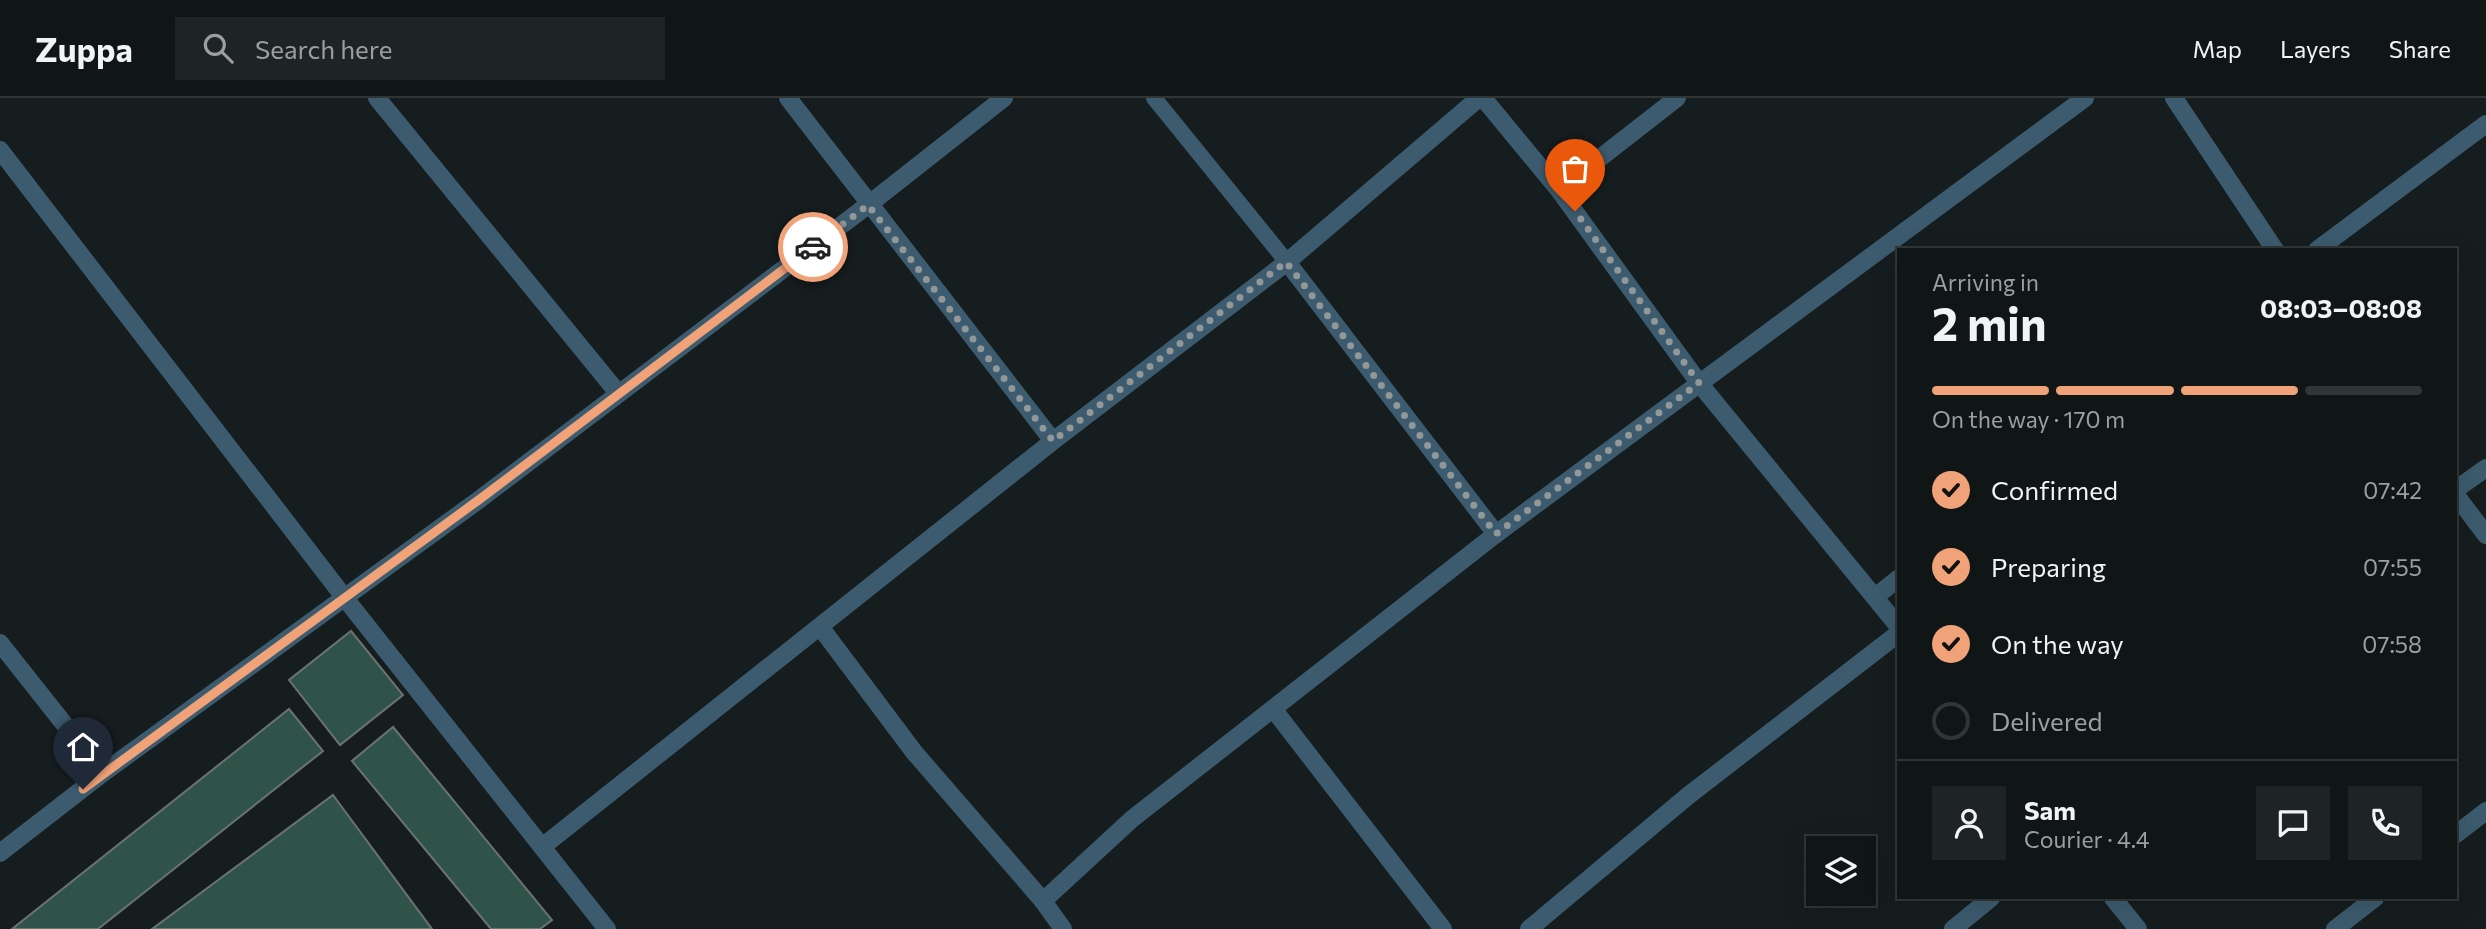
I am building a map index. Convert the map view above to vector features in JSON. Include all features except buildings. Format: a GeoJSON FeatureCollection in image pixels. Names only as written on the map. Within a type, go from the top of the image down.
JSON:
{"type":"FeatureCollection","features":[{"type":"Feature","properties":{"kind":"street"},"geometry":{"type":"LineString","coordinates":[[377,98],[618,393]]}},
{"type":"Feature","properties":{"kind":"street"},"geometry":{"type":"LineString","coordinates":[[789,98],[868,205],[1053,441]]}},
{"type":"Feature","properties":{"kind":"street"},"geometry":{"type":"LineString","coordinates":[[0,853],[103,773],[480,499],[868,205],[1004,98]]}},
{"type":"Feature","properties":{"kind":"street"},"geometry":{"type":"LineString","coordinates":[[542,847],[1053,441],[1286,262],[1481,98],[1559,190],[1699,383],[1897,624]]}},
{"type":"Feature","properties":{"kind":"street"},"geometry":{"type":"LineString","coordinates":[[1559,190],[1676,98]]}},
{"type":"Feature","properties":{"kind":"street"},"geometry":{"type":"LineString","coordinates":[[1043,901],[1132,819],[1496,534],[2085,98]]}},
{"type":"Feature","properties":{"kind":"street"},"geometry":{"type":"LineString","coordinates":[[2174,98],[2274,248]]}},
{"type":"Feature","properties":{"kind":"street"},"geometry":{"type":"LineString","coordinates":[[2320,248],[2486,124]]}},
{"type":"Feature","properties":{"kind":"street"},"geometry":{"type":"LineString","coordinates":[[0,150],[344,597],[607,929]]}},
{"type":"Feature","properties":{"kind":"street"},"geometry":{"type":"LineString","coordinates":[[1286,262],[1496,534]]}},
{"type":"Feature","properties":{"kind":"street"},"geometry":{"type":"LineString","coordinates":[[2457,490],[2486,467]]}},
{"type":"Feature","properties":{"kind":"street"},"geometry":{"type":"LineString","coordinates":[[2457,495],[2486,535]]}},
{"type":"Feature","properties":{"kind":"street"},"geometry":{"type":"LineString","coordinates":[[1875,597],[1897,580]]}},
{"type":"Feature","properties":{"kind":"street"},"geometry":{"type":"LineString","coordinates":[[821,628],[914,752],[1043,901],[1063,929]]}},
{"type":"Feature","properties":{"kind":"street"},"geometry":{"type":"LineString","coordinates":[[1529,929],[1689,795],[1897,636]]}},
{"type":"Feature","properties":{"kind":"street"},"geometry":{"type":"LineString","coordinates":[[0,643],[103,773]]}},
{"type":"Feature","properties":{"kind":"street"},"geometry":{"type":"LineString","coordinates":[[1274,710],[1443,929]]}},
{"type":"Feature","properties":{"kind":"street"},"geometry":{"type":"LineString","coordinates":[[2457,833],[2486,811]]}},
{"type":"Feature","properties":{"kind":"street"},"geometry":{"type":"LineString","coordinates":[[1953,929],[1990,899]]}},
{"type":"Feature","properties":{"kind":"street"},"geometry":{"type":"LineString","coordinates":[[2114,899],[2138,929]]}},
{"type":"Feature","properties":{"kind":"street"},"geometry":{"type":"LineString","coordinates":[[2335,929],[2374,899]]}},
{"type":"Feature","properties":{"kind":"lane"},"geometry":{"type":"LineString","coordinates":[[1154,98],[1286,262]]}},
{"type":"Feature","properties":{"kind":"way so far"},"geometry":{"type":"LineString","coordinates":[[813,247],[868,205],[1053,441],[1286,262],[1496,534],[1699,383],[1575,211]]}},
{"type":"Feature","properties":{"kind":"route"},"geometry":{"type":"LineString","coordinates":[[83,789],[480,499],[813,247]]}}]}
